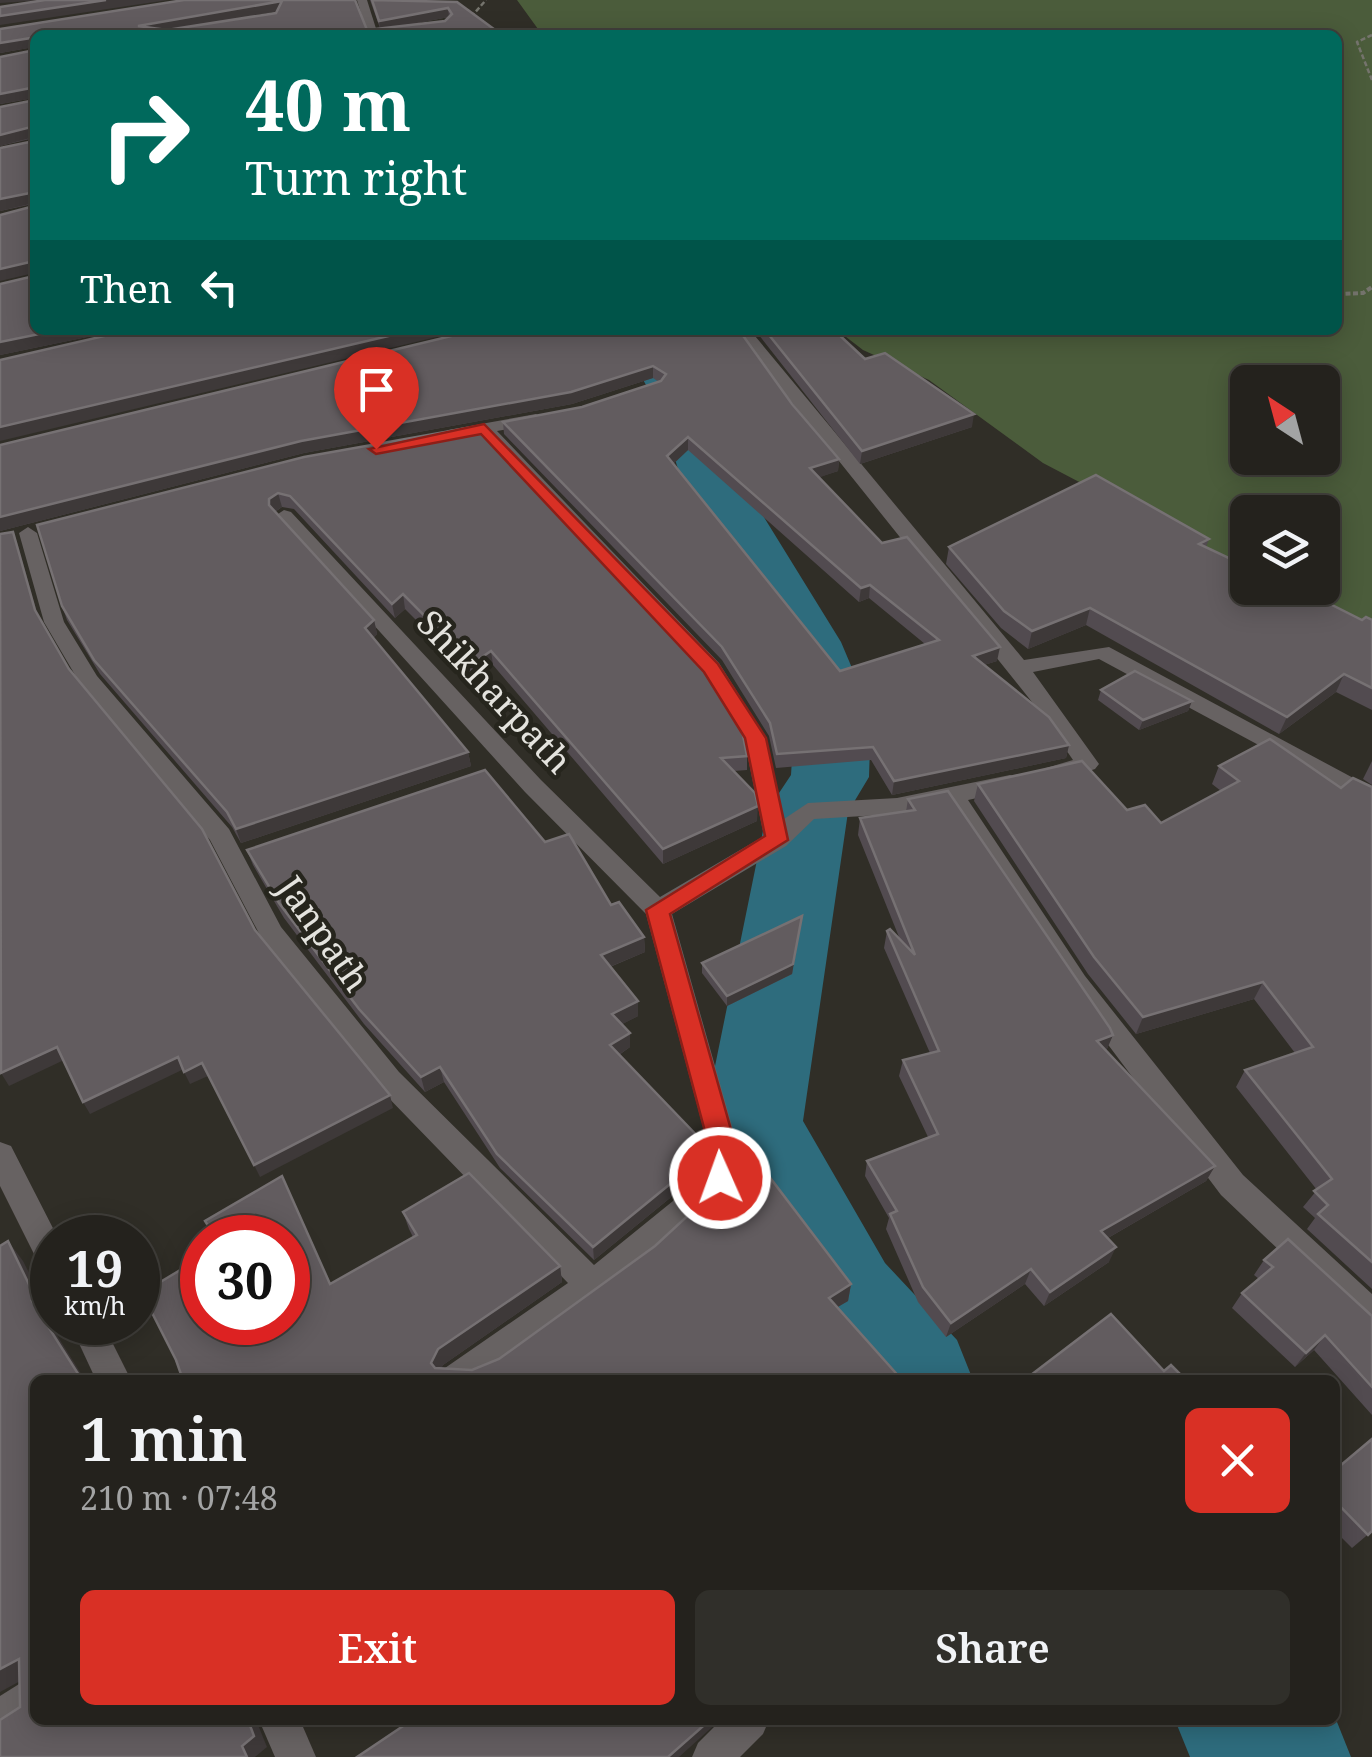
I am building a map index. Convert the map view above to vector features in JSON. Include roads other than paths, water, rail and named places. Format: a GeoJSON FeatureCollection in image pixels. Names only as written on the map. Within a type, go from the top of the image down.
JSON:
{"type":"FeatureCollection","features":[{"type":"Feature","properties":{"kind":"street"},"geometry":{"type":"LineString","coordinates":[[362,0],[371,30]]}},
{"type":"Feature","properties":{"kind":"street"},"geometry":{"type":"LineString","coordinates":[[464,1375],[670,1227],[720,1178],[726,1158],[658,910],[777,840],[808,811],[898,806],[1087,766],[1016,668],[859,474],[800,410],[746,335]]}},
{"type":"Feature","properties":{"kind":"street"},"geometry":{"type":"LineString","coordinates":[[430,439],[552,416]]}},
{"type":"Feature","properties":{"kind":"street"},"geometry":{"type":"LineString","coordinates":[[484,428],[663,613],[720,681],[755,738],[777,840]]}},
{"type":"Feature","properties":{"kind":"street","name":"Shikharpath"},"geometry":{"type":"LineString","coordinates":[[284,516],[504,767],[658,910]]}},
{"type":"Feature","properties":{"kind":"street","name":"Janpath"},"geometry":{"type":"LineString","coordinates":[[30,532],[54,622],[89,680],[242,856],[272,934],[389,1080],[590,1282]]}},
{"type":"Feature","properties":{"kind":"street"},"geometry":{"type":"LineString","coordinates":[[1016,668],[1102,652],[1372,798]]}},
{"type":"Feature","properties":{"kind":"street"},"geometry":{"type":"LineString","coordinates":[[952,794],[1076,983],[1232,1186],[1372,1316]]}},
{"type":"Feature","properties":{"kind":"street"},"geometry":{"type":"LineString","coordinates":[[0,1155],[30,1215]]}},
{"type":"Feature","properties":{"kind":"street"},"geometry":{"type":"LineString","coordinates":[[96,1345],[112,1375]]}},
{"type":"Feature","properties":{"kind":"street"},"geometry":{"type":"LineString","coordinates":[[0,1721],[30,1698]]}},
{"type":"Feature","properties":{"kind":"street"},"geometry":{"type":"LineString","coordinates":[[281,1725],[296,1757]]}},
{"type":"Feature","properties":{"kind":"street"},"geometry":{"type":"LineString","coordinates":[[712,1757],[744,1725]]}},
{"type":"Feature","properties":{"kind":"waterway"},"geometry":{"type":"LineString","coordinates":[[644,335],[688,408],[715,488],[805,642],[833,713],[830,777],[808,811],[753,1125],[846,1300],[912,1375]]}},
{"type":"Feature","properties":{"kind":"waterway"},"geometry":{"type":"LineString","coordinates":[[1248,1725],[1283,1757]]}}]}
